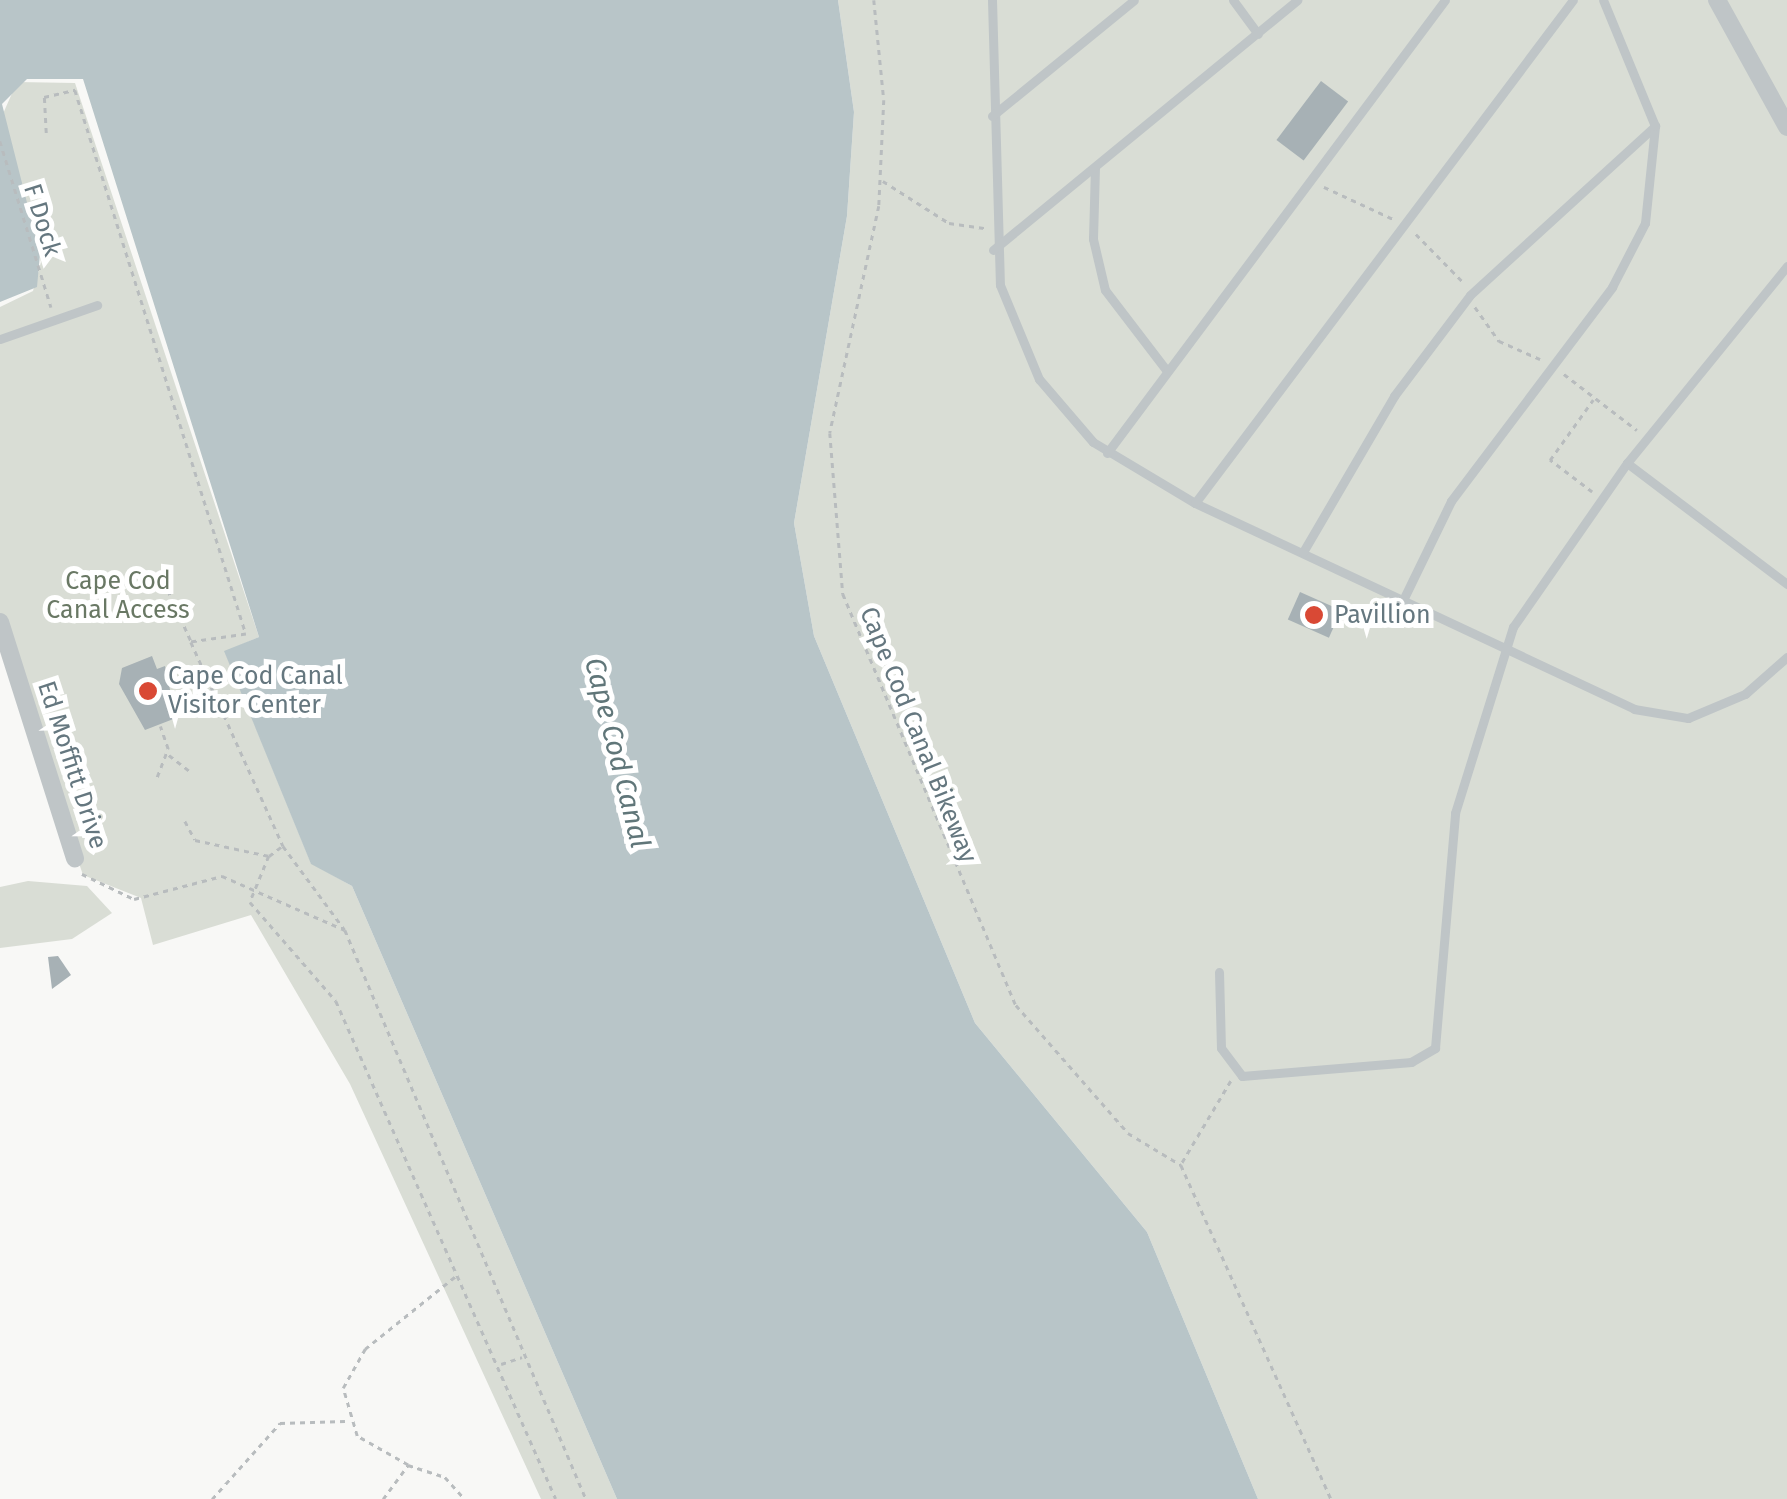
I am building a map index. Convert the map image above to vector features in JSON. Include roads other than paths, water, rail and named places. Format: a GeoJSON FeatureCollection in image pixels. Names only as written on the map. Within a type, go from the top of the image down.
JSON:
{"type":"FeatureCollection","features":[{"type":"Feature","properties":{"kind":"street"},"geometry":{"type":"LineString","coordinates":[[1717,0],[1787,127]]}},
{"type":"Feature","properties":{"kind":"street","name":"Ed Moffitt Drive"},"geometry":{"type":"LineString","coordinates":[[1,628],[75,858]]}},
{"type":"Feature","properties":{"kind":"lane"},"geometry":{"type":"LineString","coordinates":[[992,0],[993,250],[1010,321],[1039,379],[1107,453],[1195,503],[1504,649],[1672,718],[1745,694],[1787,657]]}},
{"type":"Feature","properties":{"kind":"lane"},"geometry":{"type":"LineString","coordinates":[[992,116],[1134,0]]}},
{"type":"Feature","properties":{"kind":"lane"},"geometry":{"type":"LineString","coordinates":[[1234,0],[1258,34]]}},
{"type":"Feature","properties":{"kind":"lane"},"geometry":{"type":"LineString","coordinates":[[993,250],[1297,0]]}},
{"type":"Feature","properties":{"kind":"lane"},"geometry":{"type":"LineString","coordinates":[[1107,453],[1445,0]]}},
{"type":"Feature","properties":{"kind":"lane"},"geometry":{"type":"LineString","coordinates":[[1195,503],[1574,0]]}},
{"type":"Feature","properties":{"kind":"lane"},"geometry":{"type":"LineString","coordinates":[[1403,600],[1458,491],[1625,268],[1653,196],[1655,126],[1603,0]]}},
{"type":"Feature","properties":{"kind":"lane"},"geometry":{"type":"LineString","coordinates":[[1303,552],[1394,396],[1470,295],[1655,126]]}},
{"type":"Feature","properties":{"kind":"lane"},"geometry":{"type":"LineString","coordinates":[[1095,167],[1093,239],[1105,290],[1166,370]]}},
{"type":"Feature","properties":{"kind":"lane"},"geometry":{"type":"LineString","coordinates":[[1218,972],[1219,1038],[1236,1074],[1411,1062],[1435,1048],[1453,827],[1504,649],[1627,463],[1787,266]]}},
{"type":"Feature","properties":{"kind":"lane"},"geometry":{"type":"LineString","coordinates":[[0,339],[97,305]]}},
{"type":"Feature","properties":{"kind":"lane"},"geometry":{"type":"LineString","coordinates":[[1627,463],[1787,584]]}},
{"type":"Feature","properties":{"kind":"water","name":"Cape Cod Canal"},"geometry":{"type":"Polygon","coordinates":[[[0,0],[838,0],[854,112],[847,216],[794,523],[814,636],[975,1023],[1147,1232],[1258,1499],[617,1499],[352,886],[311,864],[224,651],[259,637],[83,79],[27,79],[2,104],[40,254],[37,287],[0,302],[0,0]]]}},
{"type":"Feature","properties":{"kind":"place","name":"Pavillion"},"geometry":{"type":"Point","coordinates":[1314,615]}},
{"type":"Feature","properties":{"kind":"place","name":"Cape Cod Canal Visitor Center"},"geometry":{"type":"Point","coordinates":[148,691]}},
{"type":"Feature","properties":{"kind":"park label","name":"Cape Cod Canal Access"},"geometry":{"type":"Point","coordinates":[118,596]}}]}
